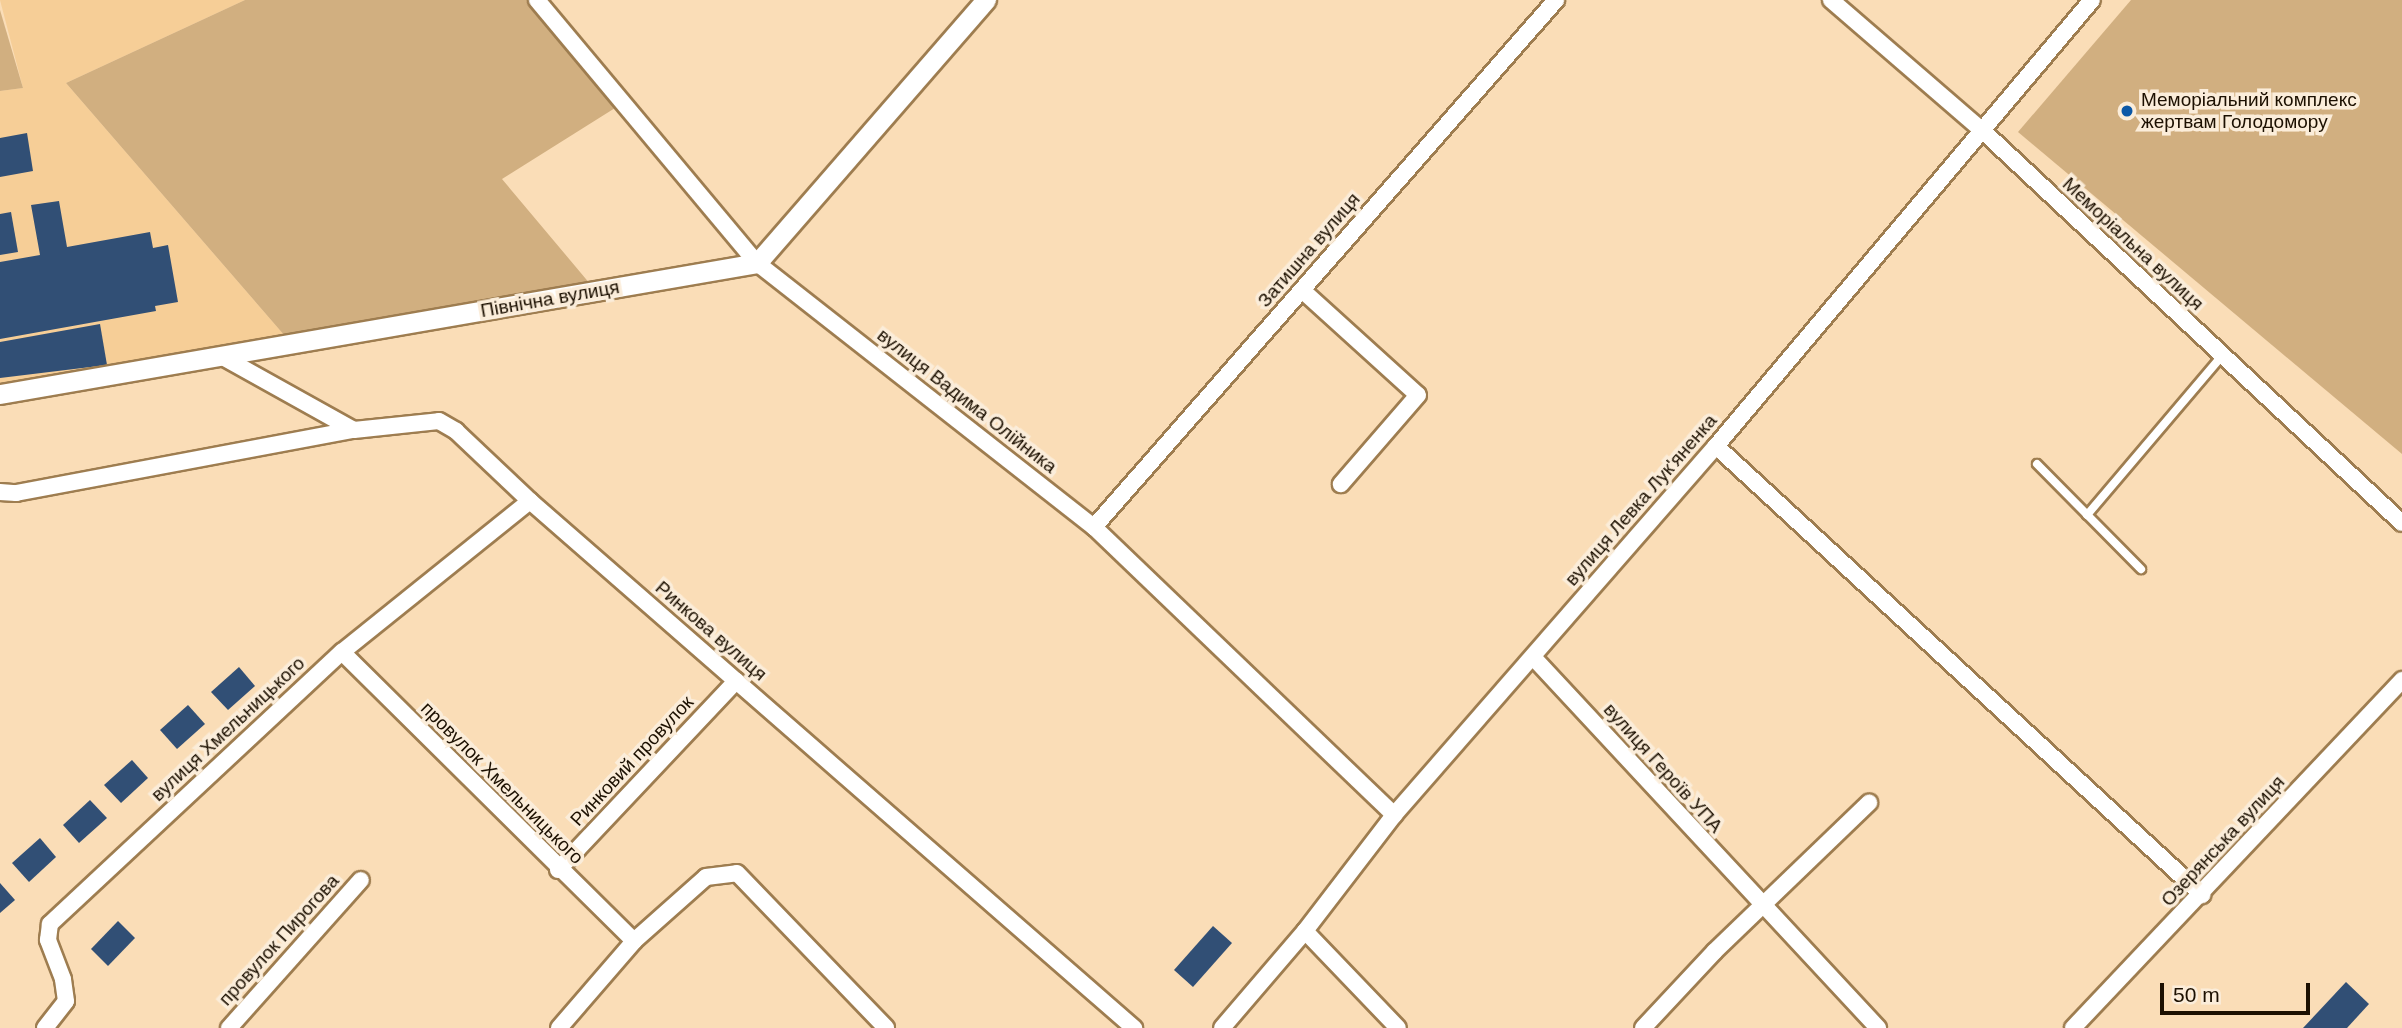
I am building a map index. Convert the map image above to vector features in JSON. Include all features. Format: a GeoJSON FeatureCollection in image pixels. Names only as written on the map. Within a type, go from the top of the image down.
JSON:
{"type":"FeatureCollection","features":[{"type":"Feature","properties":{"kind":"street","name":"вулиця Вадима Олійника"},"geometry":{"type":"LineString","coordinates":[[537,0],[757,263],[1094,527],[1394,815]]}},
{"type":"Feature","properties":{"kind":"street"},"geometry":{"type":"LineString","coordinates":[[757,263],[986,0]]}},
{"type":"Feature","properties":{"kind":"street","name":"Затишна вулиця"},"geometry":{"type":"LineString","coordinates":[[1094,527],[1556,0]]}},
{"type":"Feature","properties":{"kind":"street","name":"Меморіальна вулиця"},"geometry":{"type":"LineString","coordinates":[[1831,0],[1983,132],[2221,357],[2402,523]]}},
{"type":"Feature","properties":{"kind":"street","name":"вулиця Левка Лук'яненка"},"geometry":{"type":"LineString","coordinates":[[1223,1028],[1305,931],[1394,815],[1716,446],[2092,0]]}},
{"type":"Feature","properties":{"kind":"street","name":"Північна вулиця"},"geometry":{"type":"LineString","coordinates":[[0,394],[757,263]]}},
{"type":"Feature","properties":{"kind":"street"},"geometry":{"type":"LineString","coordinates":[[1302,290],[1418,395],[1341,484]]}},
{"type":"Feature","properties":{"kind":"street"},"geometry":{"type":"LineString","coordinates":[[221,356],[355,430]]}},
{"type":"Feature","properties":{"kind":"street","name":"Ринкова вулиця"},"geometry":{"type":"LineString","coordinates":[[0,492],[16,493],[355,430],[439,421],[456,431],[530,501],[1134,1028]]}},
{"type":"Feature","properties":{"kind":"street"},"geometry":{"type":"LineString","coordinates":[[1716,446],[2202,895]]}},
{"type":"Feature","properties":{"kind":"street","name":"вулиця Хмельницького"},"geometry":{"type":"LineString","coordinates":[[45,1028],[66,1001],[64,979],[48,940],[50,924],[342,652],[530,501]]}},
{"type":"Feature","properties":{"kind":"street","name":"провулок Хмельницького"},"geometry":{"type":"LineString","coordinates":[[342,652],[558,870],[634,941]]}},
{"type":"Feature","properties":{"kind":"street","name":"вулиця Героїв УПА"},"geometry":{"type":"LineString","coordinates":[[1533,657],[1762,907]]}},
{"type":"Feature","properties":{"kind":"street","name":"Озерянська вулиця"},"geometry":{"type":"LineString","coordinates":[[2073,1028],[2202,895],[2402,680]]}},
{"type":"Feature","properties":{"kind":"street","name":"Ринковий провулок"},"geometry":{"type":"LineString","coordinates":[[558,870],[736,681]]}},
{"type":"Feature","properties":{"kind":"street"},"geometry":{"type":"LineString","coordinates":[[1643,1028],[1869,803]]}},
{"type":"Feature","properties":{"kind":"street"},"geometry":{"type":"LineString","coordinates":[[559,1028],[634,941],[706,877],[737,873],[886,1028]]}},
{"type":"Feature","properties":{"kind":"street","name":"провулок Пирогова"},"geometry":{"type":"LineString","coordinates":[[229,1028],[361,880]]}},
{"type":"Feature","properties":{"kind":"street"},"geometry":{"type":"LineString","coordinates":[[1762,907],[1878,1028]]}},
{"type":"Feature","properties":{"kind":"street"},"geometry":{"type":"LineString","coordinates":[[1305,931],[1398,1028]]}},
{"type":"Feature","properties":{"kind":"lane"},"geometry":{"type":"LineString","coordinates":[[2087,515],[2221,357]]}},
{"type":"Feature","properties":{"kind":"lane"},"geometry":{"type":"LineString","coordinates":[[2037,464],[2141,569]]}},
{"type":"Feature","properties":{"kind":"shaded area"},"geometry":{"type":"Polygon","coordinates":[[[0,0],[245,0],[66,83],[291,343],[0,394],[0,91],[23,88],[0,0]]]}},
{"type":"Feature","properties":{"kind":"shaded area"},"geometry":{"type":"Polygon","coordinates":[[[245,0],[536,0],[623,103],[502,179],[596,291],[291,343],[66,83],[245,0]]]}},
{"type":"Feature","properties":{"kind":"shaded area"},"geometry":{"type":"Polygon","coordinates":[[[2131,0],[2402,0],[2402,454],[2018,132],[2131,0]]]}},
{"type":"Feature","properties":{"kind":"shaded area"},"geometry":{"type":"Polygon","coordinates":[[[0,10],[23,88],[0,91],[0,10]]]}},
{"type":"Feature","properties":{"kind":"building"},"geometry":{"type":"Polygon","coordinates":[[[27,133],[33,171],[0,177],[0,138],[27,133]]]}},
{"type":"Feature","properties":{"kind":"building"},"geometry":{"type":"Polygon","coordinates":[[[59,201],[67,247],[150,232],[153,248],[168,245],[178,302],[155,306],[156,311],[0,339],[0,262],[40,255],[31,205],[59,201]]]}},
{"type":"Feature","properties":{"kind":"building"},"geometry":{"type":"Polygon","coordinates":[[[11,212],[18,252],[0,255],[0,214],[11,212]]]}},
{"type":"Feature","properties":{"kind":"building"},"geometry":{"type":"Polygon","coordinates":[[[100,324],[107,365],[0,378],[0,342],[100,324]]]}},
{"type":"Feature","properties":{"kind":"building"},"geometry":{"type":"Polygon","coordinates":[[[239,667],[255,686],[228,710],[211,692],[239,667]]]}},
{"type":"Feature","properties":{"kind":"building"},"geometry":{"type":"Polygon","coordinates":[[[188,705],[205,724],[177,749],[160,730],[188,705]]]}},
{"type":"Feature","properties":{"kind":"building"},"geometry":{"type":"Polygon","coordinates":[[[132,760],[148,778],[121,803],[104,785],[132,760]]]}},
{"type":"Feature","properties":{"kind":"building"},"geometry":{"type":"Polygon","coordinates":[[[90,800],[107,818],[79,843],[63,825],[90,800]]]}},
{"type":"Feature","properties":{"kind":"building"},"geometry":{"type":"Polygon","coordinates":[[[40,838],[56,857],[29,882],[12,863],[40,838]]]}},
{"type":"Feature","properties":{"kind":"building"},"geometry":{"type":"Polygon","coordinates":[[[0,883],[15,900],[0,913],[0,883]]]}},
{"type":"Feature","properties":{"kind":"building"},"geometry":{"type":"Polygon","coordinates":[[[118,921],[135,938],[108,966],[91,949],[118,921]]]}},
{"type":"Feature","properties":{"kind":"building"},"geometry":{"type":"Polygon","coordinates":[[[1213,926],[1232,943],[1193,987],[1174,970],[1213,926]]]}},
{"type":"Feature","properties":{"kind":"building"},"geometry":{"type":"Polygon","coordinates":[[[2346,982],[2369,1004],[2347,1028],[2303,1028],[2346,982]]]}},
{"type":"Feature","properties":{"kind":"place","name":"Меморіальний комплекс жертвам Голодомору"},"geometry":{"type":"Point","coordinates":[2127,111]}}]}
